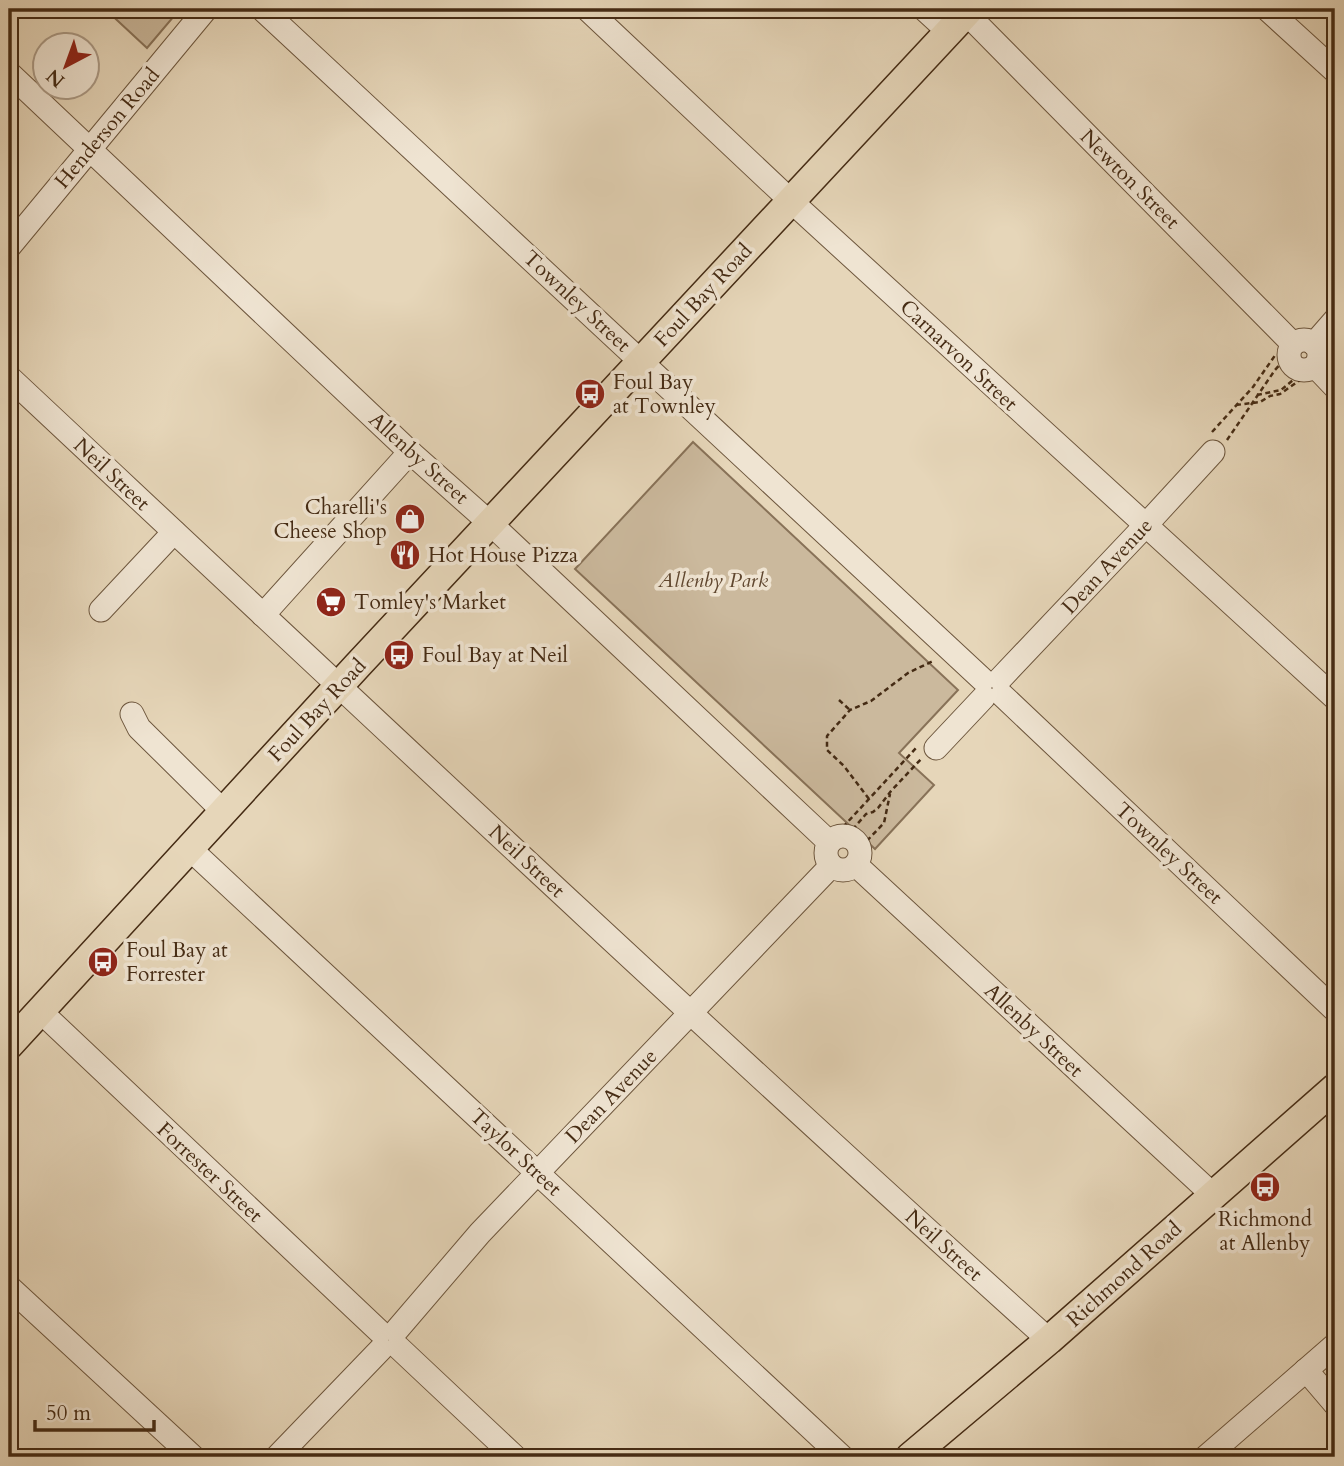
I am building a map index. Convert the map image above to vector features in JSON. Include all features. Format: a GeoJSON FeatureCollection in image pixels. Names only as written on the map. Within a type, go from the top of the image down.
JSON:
{"type":"FeatureCollection","features":[{"type":"Feature","properties":{"kind":"main road","name":"Foul Bay Road"},"geometry":{"type":"LineString","coordinates":[[9,1045],[223,811],[961,18]]}},
{"type":"Feature","properties":{"kind":"main road","name":"Richmond Road"},"geometry":{"type":"LineString","coordinates":[[910,1457],[1049,1340],[1335,1088]]}},
{"type":"Feature","properties":{"kind":"street","name":"Henderson Road"},"geometry":{"type":"LineString","coordinates":[[9,247],[206,9]]}},
{"type":"Feature","properties":{"kind":"street","name":"Townley Street"},"geometry":{"type":"LineString","coordinates":[[262,9],[993,688],[1335,1010]]}},
{"type":"Feature","properties":{"kind":"street","name":"Carnarvon Street"},"geometry":{"type":"LineString","coordinates":[[587,9],[791,201],[1335,698]]}},
{"type":"Feature","properties":{"kind":"street","name":"Newton Street"},"geometry":{"type":"LineString","coordinates":[[925,9],[961,18],[1303,360],[1335,387]]}},
{"type":"Feature","properties":{"kind":"street"},"geometry":{"type":"LineString","coordinates":[[1266,9],[1335,71]]}},
{"type":"Feature","properties":{"kind":"street","name":"Allenby Street"},"geometry":{"type":"LineString","coordinates":[[9,74],[410,452],[843,846],[1213,1195]]}},
{"type":"Feature","properties":{"kind":"street"},"geometry":{"type":"LineString","coordinates":[[1303,360],[1335,320]]}},
{"type":"Feature","properties":{"kind":"street","name":"Neil Street"},"geometry":{"type":"LineString","coordinates":[[9,377],[874,1182],[1049,1340]]}},
{"type":"Feature","properties":{"kind":"street"},"geometry":{"type":"LineString","coordinates":[[262,615],[410,452]]}},
{"type":"Feature","properties":{"kind":"street","name":"Dean Avenue"},"geometry":{"type":"LineString","coordinates":[[936,748],[1213,452]]}},
{"type":"Feature","properties":{"kind":"street"},"geometry":{"type":"LineString","coordinates":[[101,610],[174,532]]}},
{"type":"Feature","properties":{"kind":"street"},"geometry":{"type":"LineString","coordinates":[[132,714],[139,728],[223,811]]}},
{"type":"Feature","properties":{"kind":"street","name":"Dean Avenue"},"geometry":{"type":"LineString","coordinates":[[277,1457],[389,1340],[480,1233],[831,866],[848,870],[843,846]]}},
{"type":"Feature","properties":{"kind":"street","name":"Taylor Street"},"geometry":{"type":"LineString","coordinates":[[189,848],[842,1457]]}},
{"type":"Feature","properties":{"kind":"street","name":"Forrester Street"},"geometry":{"type":"LineString","coordinates":[[40,1011],[515,1457]]}},
{"type":"Feature","properties":{"kind":"street"},"geometry":{"type":"LineString","coordinates":[[9,1287],[193,1457]]}},
{"type":"Feature","properties":{"kind":"street"},"geometry":{"type":"LineString","coordinates":[[1206,1457],[1335,1345]]}},
{"type":"Feature","properties":{"kind":"street"},"geometry":{"type":"LineString","coordinates":[[1306,1370],[1335,1404]]}},
{"type":"Feature","properties":{"kind":"path"},"geometry":{"type":"LineString","coordinates":[[1257,395],[1282,390],[1303,360]]}},
{"type":"Feature","properties":{"kind":"path"},"geometry":{"type":"LineString","coordinates":[[1213,452],[1221,448],[1275,370],[1303,360]]}},
{"type":"Feature","properties":{"kind":"path"},"geometry":{"type":"LineString","coordinates":[[1237,405],[1260,402],[1280,394],[1303,360]]}},
{"type":"Feature","properties":{"kind":"path"},"geometry":{"type":"LineString","coordinates":[[869,799],[844,766],[827,750],[827,736],[850,710],[871,701],[908,673],[954,653]]}},
{"type":"Feature","properties":{"kind":"path"},"geometry":{"type":"LineString","coordinates":[[839,700],[850,710]]}},
{"type":"Feature","properties":{"kind":"path"},"geometry":{"type":"LineString","coordinates":[[923,740],[936,748],[919,760],[878,808],[866,814],[843,846],[842,827],[923,740]]}},
{"type":"Feature","properties":{"kind":"path"},"geometry":{"type":"LineString","coordinates":[[843,846],[884,823],[891,790]]}},
{"type":"Feature","properties":{"kind":"green space"},"geometry":{"type":"Polygon","coordinates":[[[105,9],[180,9],[147,48],[105,9]]]}},
{"type":"Feature","properties":{"kind":"green space","name":"Allenby Park"},"geometry":{"type":"Polygon","coordinates":[[[693,442],[958,690],[899,753],[934,785],[875,849],[575,569],[693,442]]]}},
{"type":"Feature","properties":{"kind":"place","name":"Foul Bay at Townley"},"geometry":{"type":"Point","coordinates":[590,394]}},
{"type":"Feature","properties":{"kind":"place","name":"Charelli's Cheese Shop"},"geometry":{"type":"Point","coordinates":[410,519]}},
{"type":"Feature","properties":{"kind":"place","name":"Hot House Pizza"},"geometry":{"type":"Point","coordinates":[405,555]}},
{"type":"Feature","properties":{"kind":"place","name":"Tomley's Market"},"geometry":{"type":"Point","coordinates":[331,602]}},
{"type":"Feature","properties":{"kind":"place","name":"Foul Bay at Neil"},"geometry":{"type":"Point","coordinates":[399,655]}},
{"type":"Feature","properties":{"kind":"place","name":"Foul Bay at Forrester"},"geometry":{"type":"Point","coordinates":[103,962]}},
{"type":"Feature","properties":{"kind":"place","name":"Richmond at Allenby"},"geometry":{"type":"Point","coordinates":[1265,1187]}}]}
